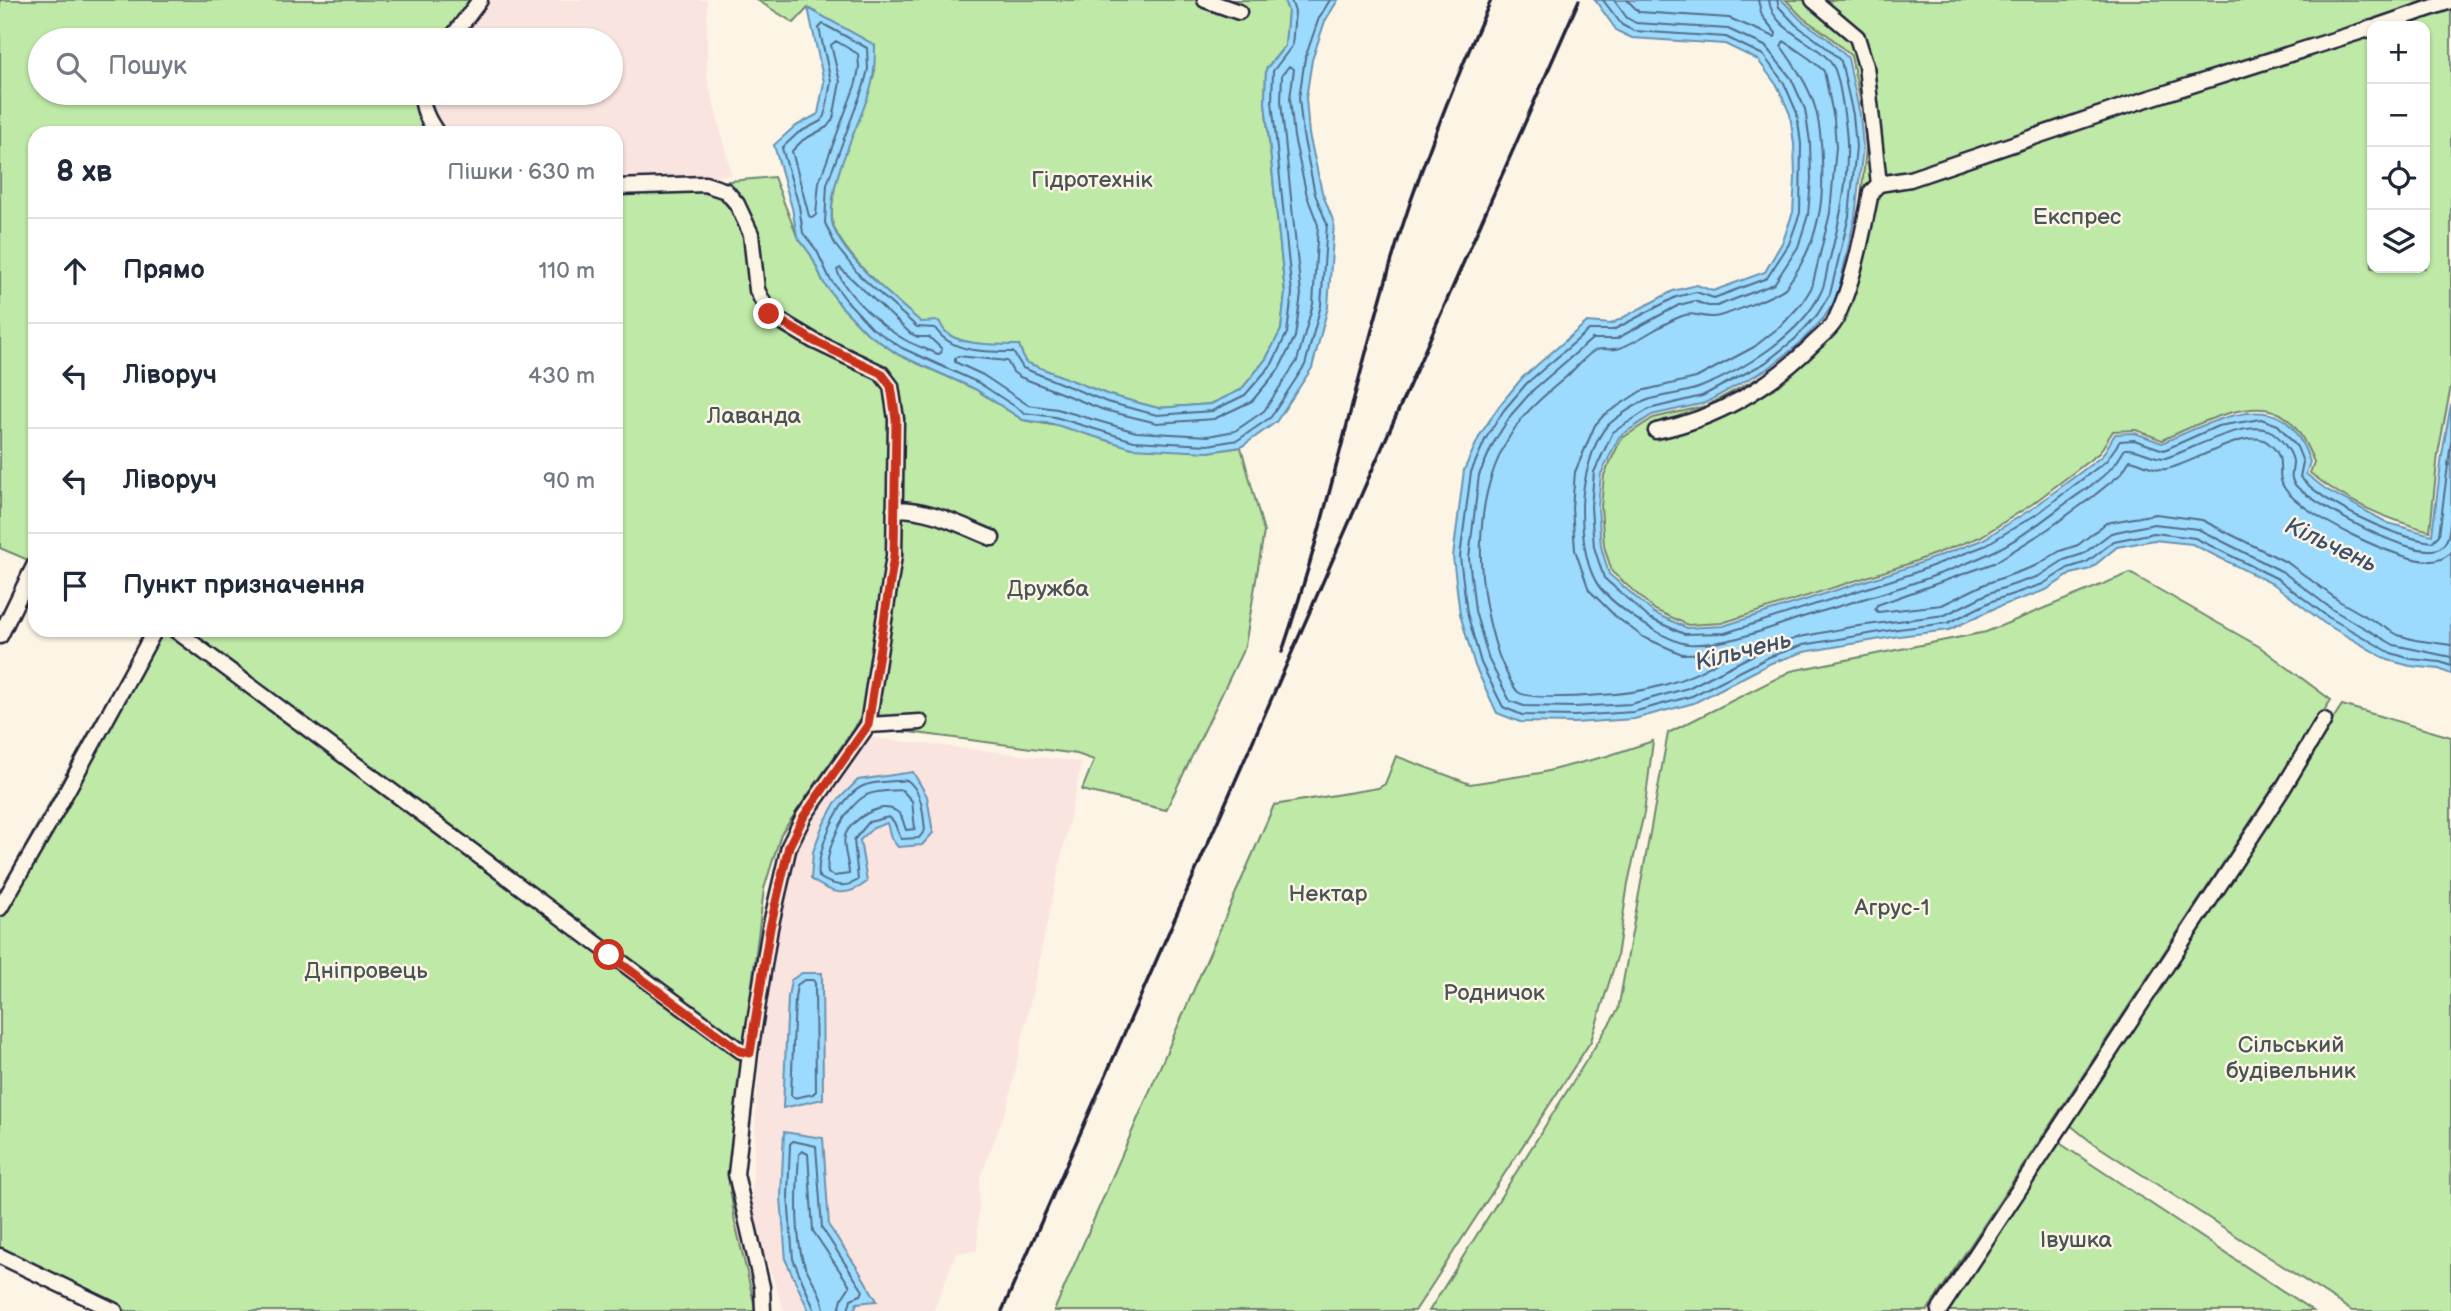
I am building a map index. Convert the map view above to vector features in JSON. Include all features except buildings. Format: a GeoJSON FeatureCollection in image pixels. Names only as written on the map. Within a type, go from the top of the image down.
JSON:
{"type":"FeatureCollection","features":[{"type":"Feature","properties":{"kind":"street"},"geometry":{"type":"LineString","coordinates":[[459,28],[480,0]]}},
{"type":"Feature","properties":{"kind":"street"},"geometry":{"type":"LineString","coordinates":[[1205,0],[1239,12]]}},
{"type":"Feature","properties":{"kind":"street"},"geometry":{"type":"LineString","coordinates":[[1812,0],[1857,37],[1866,66],[1879,184]]}},
{"type":"Feature","properties":{"kind":"street"},"geometry":{"type":"LineString","coordinates":[[2393,21],[2451,1]]}},
{"type":"Feature","properties":{"kind":"street"},"geometry":{"type":"LineString","coordinates":[[1656,431],[1685,425],[1729,406],[1763,386],[1798,359],[1834,324],[1856,264],[1871,192],[1879,184],[1910,179],[2125,106],[2367,30]]}},
{"type":"Feature","properties":{"kind":"street"},"geometry":{"type":"LineString","coordinates":[[422,105],[433,126]]}},
{"type":"Feature","properties":{"kind":"street"},"geometry":{"type":"LineString","coordinates":[[623,187],[705,184],[726,191],[737,204],[751,234],[757,290],[769,314],[814,341],[881,373],[891,386],[896,419],[894,556],[868,725],[804,816],[789,846],[770,928],[750,1053],[736,1174],[762,1287],[762,1311]]}},
{"type":"Feature","properties":{"kind":"street"},"geometry":{"type":"LineString","coordinates":[[894,509],[931,513],[992,538]]}},
{"type":"Feature","properties":{"kind":"street"},"geometry":{"type":"LineString","coordinates":[[0,636],[28,578]]}},
{"type":"Feature","properties":{"kind":"street"},"geometry":{"type":"LineString","coordinates":[[0,908],[151,637]]}},
{"type":"Feature","properties":{"kind":"street"},"geometry":{"type":"LineString","coordinates":[[185,637],[609,955],[740,1051],[750,1053]]}},
{"type":"Feature","properties":{"kind":"street"},"geometry":{"type":"LineString","coordinates":[[1939,1311],[2282,790],[2324,720]]}},
{"type":"Feature","properties":{"kind":"street"},"geometry":{"type":"LineString","coordinates":[[868,725],[920,722]]}},
{"type":"Feature","properties":{"kind":"street"},"geometry":{"type":"LineString","coordinates":[[0,1256],[115,1311]]}},
{"type":"Feature","properties":{"kind":"shaded area"},"geometry":{"type":"Polygon","coordinates":[[[487,0],[707,0],[707,77],[732,175],[623,180],[623,126],[440,126],[427,105],[623,105],[623,28],[465,28],[487,0]]]}},
{"type":"Feature","properties":{"kind":"shaded area"},"geometry":{"type":"Polygon","coordinates":[[[865,737],[1082,762],[1008,1105],[980,1178],[977,1251],[956,1253],[934,1311],[784,1311],[751,1214],[757,1086],[775,930],[793,859],[826,788],[865,737]]]}},
{"type":"Feature","properties":{"kind":"green space"},"geometry":{"type":"Polygon","coordinates":[[[0,0],[472,0],[451,28],[28,28],[28,105],[416,105],[417,115],[426,126],[28,126],[28,560],[0,548],[0,0]]]}},
{"type":"Feature","properties":{"kind":"green space","name":"Гідротехнік"},"geometry":{"type":"Polygon","coordinates":[[[757,0],[1284,0],[1288,11],[1285,46],[1266,69],[1265,102],[1285,293],[1281,330],[1266,359],[1241,390],[1211,404],[1158,408],[1109,395],[1025,362],[1019,345],[967,342],[921,322],[883,290],[854,259],[835,229],[832,218],[836,180],[875,70],[808,8],[794,23],[757,0]]]}},
{"type":"Feature","properties":{"kind":"green space","name":"Експрес"},"geometry":{"type":"Polygon","coordinates":[[[1786,0],[2451,0],[2451,386],[2438,454],[2430,531],[2367,508],[2338,493],[2310,473],[2314,462],[2298,432],[2285,417],[2272,411],[2241,410],[2206,421],[2162,440],[2136,430],[2113,431],[2099,453],[2031,505],[1980,537],[1908,564],[1722,623],[1688,625],[1655,610],[1612,572],[1604,546],[1601,507],[1604,475],[1621,439],[1653,418],[1706,406],[1771,371],[1802,347],[1840,299],[1859,218],[1866,147],[1863,114],[1851,56],[1803,18],[1786,0]]]}},
{"type":"Feature","properties":{"kind":"green space","name":"Дніпровець"},"geometry":{"type":"Polygon","coordinates":[[[774,177],[797,236],[811,255],[824,283],[841,306],[867,333],[899,355],[975,389],[1023,420],[1208,452],[1241,447],[1264,532],[1245,646],[1166,810],[1082,790],[1094,760],[1077,754],[893,730],[872,730],[859,721],[781,834],[764,889],[728,1174],[735,1222],[756,1311],[127,1311],[0,1252],[0,892],[142,637],[623,637],[623,190],[774,177]]]}},
{"type":"Feature","properties":{"kind":"green space","name":"Агрус-1"},"geometry":{"type":"Polygon","coordinates":[[[2130,573],[2260,647],[2331,700],[1927,1311],[1429,1311],[1618,1010],[1668,733],[1791,671],[1986,632],[2130,573]]]}},
{"type":"Feature","properties":{"kind":"green space","name":"Сільський будівельник"},"geometry":{"type":"Polygon","coordinates":[[[2342,705],[2451,737],[2451,1311],[2352,1311],[2090,1141],[2069,1124],[2342,705]]]}},
{"type":"Feature","properties":{"kind":"green space"},"geometry":{"type":"Polygon","coordinates":[[[1653,741],[1644,813],[1628,883],[1617,957],[1591,1041],[1415,1311],[1054,1311],[1274,805],[1378,788],[1385,784],[1396,756],[1470,784],[1540,773],[1653,741]]]}},
{"type":"Feature","properties":{"kind":"green space","name":"Івушка"},"geometry":{"type":"Polygon","coordinates":[[[2055,1140],[2313,1311],[1948,1311],[2055,1140]]]}},
{"type":"Feature","properties":{"kind":"water"},"geometry":{"type":"Polygon","coordinates":[[[1284,0],[1338,0],[1325,21],[1312,60],[1306,98],[1309,134],[1322,192],[1334,223],[1328,307],[1312,368],[1276,422],[1241,447],[1208,452],[1132,448],[1053,424],[1023,420],[975,389],[899,355],[867,333],[841,306],[824,283],[811,255],[797,236],[774,145],[794,127],[818,114],[824,82],[808,8],[875,45],[872,82],[838,175],[832,220],[845,248],[898,302],[921,322],[939,321],[945,331],[959,340],[980,344],[1019,345],[1025,362],[1109,395],[1158,408],[1211,404],[1241,390],[1266,359],[1281,330],[1285,293],[1265,102],[1266,69],[1285,46],[1288,11],[1284,0]]]}},
{"type":"Feature","properties":{"kind":"water","name":"Кільчень"},"geometry":{"type":"Polygon","coordinates":[[[1595,0],[1782,0],[1801,20],[1827,38],[1848,58],[1860,115],[1863,147],[1855,217],[1837,298],[1823,319],[1799,344],[1769,368],[1705,403],[1652,415],[1619,437],[1601,474],[1598,507],[1601,546],[1609,574],[1654,613],[1687,628],[1723,626],[1909,567],[1982,540],[2033,508],[2102,456],[2115,434],[2135,433],[2162,443],[2221,419],[2253,412],[2268,413],[2291,426],[2310,462],[2306,474],[2327,490],[2388,523],[2432,535],[2451,404],[2451,674],[2439,669],[2388,660],[2324,623],[2275,585],[2192,544],[2154,540],[2117,547],[2090,569],[2071,574],[2046,590],[1995,608],[1949,630],[1804,652],[1771,663],[1694,703],[1634,719],[1574,723],[1520,722],[1497,713],[1475,666],[1460,614],[1453,557],[1464,470],[1480,435],[1522,378],[1587,322],[1611,324],[1673,291],[1697,285],[1713,291],[1765,272],[1783,241],[1793,212],[1794,144],[1790,114],[1778,87],[1758,60],[1725,44],[1632,38],[1617,31],[1595,0]]]}},
{"type":"Feature","properties":{"kind":"water"},"geometry":{"type":"Polygon","coordinates":[[[913,772],[927,796],[933,833],[922,845],[898,847],[891,838],[887,823],[873,828],[860,840],[867,882],[852,890],[839,892],[825,888],[811,879],[813,852],[835,803],[858,780],[913,772]]]}},
{"type":"Feature","properties":{"kind":"water"},"geometry":{"type":"Polygon","coordinates":[[[802,973],[822,973],[823,1099],[783,1108],[788,997],[791,980],[802,973]]]}},
{"type":"Feature","properties":{"kind":"water"},"geometry":{"type":"Polygon","coordinates":[[[784,1132],[823,1138],[829,1226],[877,1301],[857,1303],[854,1311],[809,1311],[786,1261],[781,1197],[784,1132]]]}},
{"type":"Feature","properties":{"kind":"railway"},"geometry":{"type":"LineString","coordinates":[[1282,652],[1311,558],[1399,238],[1435,135],[1491,0]]}},
{"type":"Feature","properties":{"kind":"railway"},"geometry":{"type":"LineString","coordinates":[[1002,1311],[1579,0]]}},
{"type":"Feature","properties":{"kind":"route"},"geometry":{"type":"LineString","coordinates":[[609,955],[740,1051],[750,1053],[770,928],[789,846],[804,816],[868,725],[894,556],[896,419],[891,386],[881,373],[814,341],[769,314]]}},
{"type":"Feature","properties":{"kind":"park label","name":"Лаванда"},"geometry":{"type":"Point","coordinates":[754,416]}},
{"type":"Feature","properties":{"kind":"park label","name":"Дружба"},"geometry":{"type":"Point","coordinates":[1048,589]}},
{"type":"Feature","properties":{"kind":"park label","name":"Нектар"},"geometry":{"type":"Point","coordinates":[1328,894]}},
{"type":"Feature","properties":{"kind":"park label","name":"Родничок"},"geometry":{"type":"Point","coordinates":[1494,993]}}]}
